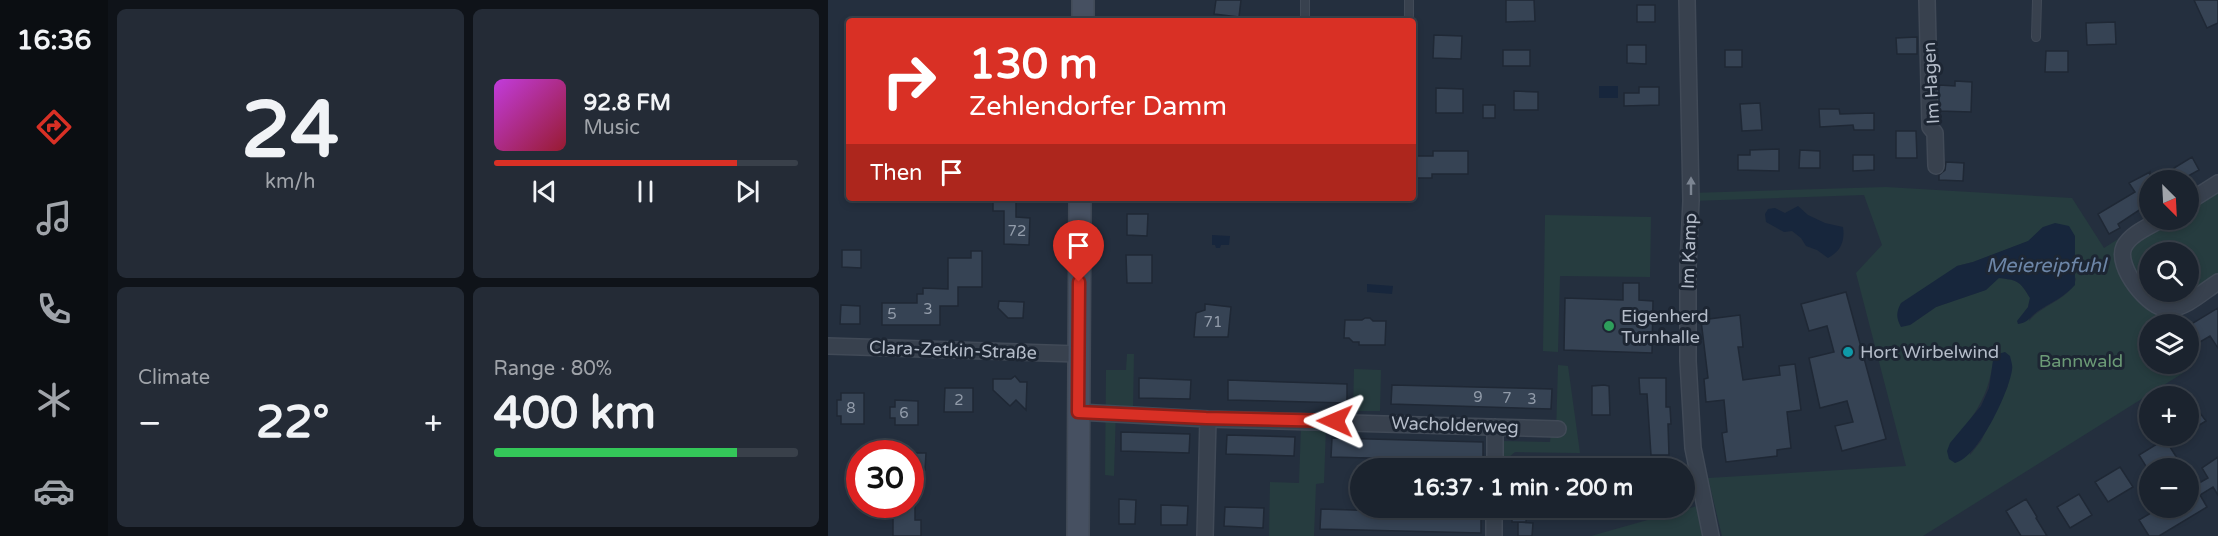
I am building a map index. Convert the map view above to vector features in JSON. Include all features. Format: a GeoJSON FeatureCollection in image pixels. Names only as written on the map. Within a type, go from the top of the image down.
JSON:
{"type":"FeatureCollection","features":[{"type":"Feature","properties":{"kind":"main road"},"geometry":{"type":"LineString","coordinates":[[1083,0],[1083,18]]}},
{"type":"Feature","properties":{"kind":"main road"},"geometry":{"type":"LineString","coordinates":[[1078,536],[1080,201]]}},
{"type":"Feature","properties":{"kind":"street","name":"Im Kamp"},"geometry":{"type":"LineString","coordinates":[[1687,0],[1691,186],[1688,266],[1690,422],[1711,536]]}},
{"type":"Feature","properties":{"kind":"street","name":"Im Hagen"},"geometry":{"type":"LineString","coordinates":[[1928,0],[1930,127],[1935,134],[1936,166]]}},
{"type":"Feature","properties":{"kind":"street"},"geometry":{"type":"LineString","coordinates":[[2199,195],[2218,183]]}},
{"type":"Feature","properties":{"kind":"street"},"geometry":{"type":"LineString","coordinates":[[2145,230],[2126,244],[2122,261],[2124,268],[2146,297],[2161,308],[2179,307],[2218,282]]}},
{"type":"Feature","properties":{"kind":"street","name":"Clara-Zetkin-Straße"},"geometry":{"type":"LineString","coordinates":[[828,346],[1078,354]]}},
{"type":"Feature","properties":{"kind":"street","name":"Wacholderweg"},"geometry":{"type":"LineString","coordinates":[[1078,412],[1558,429]]}},
{"type":"Feature","properties":{"kind":"street"},"geometry":{"type":"LineString","coordinates":[[1205,536],[1208,418]]}},
{"type":"Feature","properties":{"kind":"street"},"geometry":{"type":"LineString","coordinates":[[1495,427],[1495,458]]}},
{"type":"Feature","properties":{"kind":"street"},"geometry":{"type":"LineString","coordinates":[[1494,518],[1494,536]]}},
{"type":"Feature","properties":{"kind":"lane"},"geometry":{"type":"LineString","coordinates":[[1305,0],[1305,18]]}},
{"type":"Feature","properties":{"kind":"lane"},"geometry":{"type":"LineString","coordinates":[[1409,0],[1409,18]]}},
{"type":"Feature","properties":{"kind":"lane"},"geometry":{"type":"LineString","coordinates":[[2036,37],[2037,0]]}},
{"type":"Feature","properties":{"kind":"green space","name":"Bannwald"},"geometry":{"type":"Polygon","coordinates":[[[2218,176],[2218,290],[2199,302],[2199,242],[2139,242],[2139,302],[2198,302],[2178,314],[2139,314],[2139,374],[2181,374],[2162,386],[2139,386],[2139,401],[1923,536],[1722,536],[1708,478],[1906,466],[1856,273],[1882,245],[1864,195],[1691,201],[1691,193],[1886,187],[2072,198],[2104,248],[2139,226],[2139,230],[2199,230],[2199,188],[2218,176]],[[2043,227],[2029,241],[1957,266],[1910,325],[1936,307],[1985,290],[1998,278],[2018,282],[2024,288],[2030,298],[2029,321],[2034,315],[2062,297],[2073,286],[2076,279],[2043,227]],[[1993,361],[1985,394],[1967,424],[1970,455],[1981,441],[2008,386],[1993,361]]]}},
{"type":"Feature","properties":{"kind":"green space"},"geometry":{"type":"Polygon","coordinates":[[[1545,215],[1651,217],[1650,277],[1560,276],[1558,352],[1543,351],[1545,215]]]}},
{"type":"Feature","properties":{"kind":"green space"},"geometry":{"type":"Polygon","coordinates":[[[1127,354],[1134,354],[1133,408],[1116,408],[1114,476],[1105,475],[1106,370],[1126,370],[1127,354]]]}},
{"type":"Feature","properties":{"kind":"green space"},"geometry":{"type":"Polygon","coordinates":[[[1558,365],[1568,366],[1580,453],[1515,452],[1508,458],[1501,458],[1502,441],[1550,442],[1551,433],[1556,433],[1558,365]]]}},
{"type":"Feature","properties":{"kind":"green space"},"geometry":{"type":"Polygon","coordinates":[[[1354,369],[1381,370],[1380,411],[1353,411],[1354,369]]]}},
{"type":"Feature","properties":{"kind":"green space"},"geometry":{"type":"Polygon","coordinates":[[[1301,426],[1326,427],[1324,483],[1316,484],[1314,536],[1269,536],[1270,482],[1299,483],[1301,426]]]}},
{"type":"Feature","properties":{"kind":"green space"},"geometry":{"type":"Polygon","coordinates":[[[1697,506],[1704,536],[1591,536],[1655,518],[1695,518],[1695,507],[1697,506]]]}},
{"type":"Feature","properties":{"kind":"water"},"geometry":{"type":"Polygon","coordinates":[[[1599,86],[1618,86],[1618,98],[1599,98],[1599,86]]]}},
{"type":"Feature","properties":{"kind":"water"},"geometry":{"type":"Polygon","coordinates":[[[1798,206],[1808,215],[1825,223],[1843,227],[1841,245],[1828,258],[1806,246],[1801,238],[1792,231],[1784,232],[1766,222],[1765,214],[1768,209],[1775,208],[1785,213],[1798,206]]]}},
{"type":"Feature","properties":{"kind":"water","name":"Meiereipfuhl"},"geometry":{"type":"Polygon","coordinates":[[[2055,223],[2069,226],[2075,236],[2075,285],[2027,321],[2018,324],[2017,321],[2028,307],[2030,298],[2027,292],[2018,282],[1999,278],[1986,290],[1936,307],[1910,325],[1901,327],[1897,315],[1901,303],[1957,266],[2028,241],[2043,227],[2055,223]]]}},
{"type":"Feature","properties":{"kind":"water"},"geometry":{"type":"Polygon","coordinates":[[[1212,235],[1230,236],[1229,245],[1216,248],[1212,245],[1212,235]]]}},
{"type":"Feature","properties":{"kind":"water"},"geometry":{"type":"Polygon","coordinates":[[[1367,284],[1393,286],[1392,294],[1367,292],[1367,284]]]}},
{"type":"Feature","properties":{"kind":"water"},"geometry":{"type":"Polygon","coordinates":[[[2005,352],[2010,356],[2012,368],[2010,380],[1999,408],[1973,449],[1955,463],[1949,459],[1947,451],[1950,443],[1981,406],[1989,388],[1993,361],[1998,354],[2005,352]]]}},
{"type":"Feature","properties":{"kind":"building"},"geometry":{"type":"Polygon","coordinates":[[[1216,0],[1241,0],[1239,17],[1214,14],[1216,0]]]}},
{"type":"Feature","properties":{"kind":"building"},"geometry":{"type":"Polygon","coordinates":[[[1506,0],[1534,0],[1535,21],[1506,22],[1506,0]]]}},
{"type":"Feature","properties":{"kind":"building"},"geometry":{"type":"Polygon","coordinates":[[[2194,0],[2218,0],[2218,23],[2207,28],[2194,0]]]}},
{"type":"Feature","properties":{"kind":"building"},"geometry":{"type":"Polygon","coordinates":[[[1637,5],[1655,5],[1655,22],[1637,22],[1637,5]]]}},
{"type":"Feature","properties":{"kind":"building"},"geometry":{"type":"Polygon","coordinates":[[[2115,22],[2116,44],[2087,45],[2086,23],[2115,22]]]}},
{"type":"Feature","properties":{"kind":"building"},"geometry":{"type":"Polygon","coordinates":[[[1434,35],[1462,36],[1461,59],[1433,58],[1434,35]]]}},
{"type":"Feature","properties":{"kind":"building"},"geometry":{"type":"Polygon","coordinates":[[[1917,37],[1917,54],[1897,54],[1896,38],[1917,37]]]}},
{"type":"Feature","properties":{"kind":"building"},"geometry":{"type":"Polygon","coordinates":[[[1627,45],[1646,45],[1646,64],[1627,63],[1627,45]]]}},
{"type":"Feature","properties":{"kind":"building"},"geometry":{"type":"Polygon","coordinates":[[[1503,50],[1530,50],[1530,66],[1503,66],[1503,50]]]}},
{"type":"Feature","properties":{"kind":"building"},"geometry":{"type":"Polygon","coordinates":[[[1725,50],[1742,50],[1742,67],[1725,67],[1725,50]]]}},
{"type":"Feature","properties":{"kind":"building"},"geometry":{"type":"Polygon","coordinates":[[[2046,51],[2068,51],[2068,72],[2045,72],[2046,51]]]}},
{"type":"Feature","properties":{"kind":"building"},"geometry":{"type":"Polygon","coordinates":[[[1955,81],[1972,82],[1971,112],[1939,111],[1939,85],[1955,86],[1955,81]]]}},
{"type":"Feature","properties":{"kind":"building"},"geometry":{"type":"Polygon","coordinates":[[[1639,87],[1659,87],[1659,105],[1624,106],[1624,93],[1639,93],[1639,87]]]}},
{"type":"Feature","properties":{"kind":"building"},"geometry":{"type":"Polygon","coordinates":[[[1436,88],[1463,89],[1463,113],[1436,113],[1436,88]]]}},
{"type":"Feature","properties":{"kind":"building"},"geometry":{"type":"Polygon","coordinates":[[[1514,91],[1538,92],[1538,110],[1514,110],[1514,91]]]}},
{"type":"Feature","properties":{"kind":"building"},"geometry":{"type":"Polygon","coordinates":[[[1760,103],[1762,130],[1742,131],[1740,104],[1760,103]]]}},
{"type":"Feature","properties":{"kind":"building"},"geometry":{"type":"Polygon","coordinates":[[[1483,105],[1495,105],[1495,118],[1483,118],[1483,105]]]}},
{"type":"Feature","properties":{"kind":"building"},"geometry":{"type":"Polygon","coordinates":[[[1819,109],[1839,109],[1840,114],[1874,113],[1874,130],[1854,130],[1853,125],[1820,127],[1819,109]]]}},
{"type":"Feature","properties":{"kind":"building"},"geometry":{"type":"Polygon","coordinates":[[[1896,131],[1916,131],[1917,158],[1896,158],[1896,131]]]}},
{"type":"Feature","properties":{"kind":"building"},"geometry":{"type":"Polygon","coordinates":[[[1779,149],[1779,171],[1738,170],[1738,155],[1750,155],[1750,150],[1779,149]]]}},
{"type":"Feature","properties":{"kind":"building"},"geometry":{"type":"Polygon","coordinates":[[[1800,150],[1820,151],[1820,168],[1799,168],[1800,150]]]}},
{"type":"Feature","properties":{"kind":"building"},"geometry":{"type":"Polygon","coordinates":[[[1433,151],[1468,151],[1468,174],[1432,174],[1432,178],[1416,178],[1416,156],[1433,156],[1433,151]]]}},
{"type":"Feature","properties":{"kind":"building"},"geometry":{"type":"Polygon","coordinates":[[[1853,155],[1874,155],[1874,170],[1853,171],[1853,155]]]}},
{"type":"Feature","properties":{"kind":"building"},"geometry":{"type":"Polygon","coordinates":[[[2192,157],[2199,170],[2175,170],[2174,168],[2192,157]]]}},
{"type":"Feature","properties":{"kind":"building"},"geometry":{"type":"Polygon","coordinates":[[[1946,162],[1964,163],[1963,181],[1939,180],[1939,175],[1945,170],[1946,162]]]}},
{"type":"Feature","properties":{"kind":"building"},"geometry":{"type":"Polygon","coordinates":[[[2139,178],[2139,210],[2118,224],[2120,228],[2109,234],[2098,214],[2135,192],[2129,183],[2139,178]]]}},
{"type":"Feature","properties":{"kind":"building"},"geometry":{"type":"Polygon","coordinates":[[[993,201],[1016,201],[1016,217],[1030,218],[1029,245],[1004,244],[1004,211],[993,211],[993,201]]]}},
{"type":"Feature","properties":{"kind":"building"},"geometry":{"type":"Polygon","coordinates":[[[1127,214],[1148,214],[1147,236],[1127,235],[1127,214]]]}},
{"type":"Feature","properties":{"kind":"building"},"geometry":{"type":"Polygon","coordinates":[[[842,250],[861,250],[861,268],[842,267],[842,250]]]}},
{"type":"Feature","properties":{"kind":"building"},"geometry":{"type":"Polygon","coordinates":[[[971,251],[982,251],[982,287],[958,287],[958,306],[940,306],[940,325],[882,325],[882,303],[917,303],[917,294],[923,294],[923,288],[948,289],[948,258],[971,258],[971,251]]]}},
{"type":"Feature","properties":{"kind":"building"},"geometry":{"type":"Polygon","coordinates":[[[1126,255],[1152,255],[1152,283],[1127,283],[1126,255]]]}},
{"type":"Feature","properties":{"kind":"building","name":"Eigenherd Turnhalle"},"geometry":{"type":"Polygon","coordinates":[[[1623,283],[1639,283],[1639,300],[1653,301],[1652,353],[1564,350],[1565,298],[1623,300],[1623,283]]]}},
{"type":"Feature","properties":{"kind":"building","name":"Hort Wirbelwind"},"geometry":{"type":"Polygon","coordinates":[[[1846,292],[1886,439],[1842,451],[1835,426],[1853,422],[1847,401],[1820,408],[1809,358],[1834,352],[1827,326],[1809,331],[1801,304],[1846,292]]]}},
{"type":"Feature","properties":{"kind":"building"},"geometry":{"type":"Polygon","coordinates":[[[999,301],[1024,302],[1023,318],[1008,318],[998,308],[999,301]]]}},
{"type":"Feature","properties":{"kind":"building"},"geometry":{"type":"Polygon","coordinates":[[[1205,304],[1231,307],[1228,337],[1194,337],[1196,313],[1205,310],[1205,304]]]}},
{"type":"Feature","properties":{"kind":"building"},"geometry":{"type":"Polygon","coordinates":[[[841,305],[860,306],[860,324],[840,324],[841,305]]]}},
{"type":"Feature","properties":{"kind":"building"},"geometry":{"type":"Polygon","coordinates":[[[2218,308],[2218,348],[2210,336],[2199,342],[2199,319],[2218,308]]]}},
{"type":"Feature","properties":{"kind":"building"},"geometry":{"type":"Polygon","coordinates":[[[1740,315],[1743,347],[1738,347],[1743,380],[1780,375],[1779,366],[1795,364],[1801,410],[1787,412],[1791,448],[1777,450],[1777,456],[1726,462],[1722,433],[1727,432],[1724,400],[1706,402],[1704,379],[1708,378],[1701,320],[1740,315]]]}},
{"type":"Feature","properties":{"kind":"building"},"geometry":{"type":"Polygon","coordinates":[[[1365,318],[1373,321],[1386,321],[1385,345],[1359,345],[1359,342],[1344,338],[1345,320],[1365,318]]]}},
{"type":"Feature","properties":{"kind":"building"},"geometry":{"type":"Polygon","coordinates":[[[1015,376],[1020,382],[1027,382],[1026,410],[1016,400],[1010,406],[993,390],[993,379],[1011,379],[1015,376]]]}},
{"type":"Feature","properties":{"kind":"building"},"geometry":{"type":"Polygon","coordinates":[[[1139,378],[1191,380],[1190,399],[1139,398],[1139,378]]]}},
{"type":"Feature","properties":{"kind":"building"},"geometry":{"type":"Polygon","coordinates":[[[1639,378],[1666,378],[1666,407],[1670,407],[1671,424],[1668,424],[1669,455],[1651,455],[1647,394],[1640,394],[1639,378]]]}},
{"type":"Feature","properties":{"kind":"building"},"geometry":{"type":"Polygon","coordinates":[[[1228,380],[1347,384],[1347,403],[1228,400],[1228,380]]]}},
{"type":"Feature","properties":{"kind":"building"},"geometry":{"type":"Polygon","coordinates":[[[1392,385],[1552,389],[1551,409],[1391,404],[1392,385]]]}},
{"type":"Feature","properties":{"kind":"building"},"geometry":{"type":"Polygon","coordinates":[[[1592,386],[1609,386],[1610,415],[1592,415],[1592,386]]]}},
{"type":"Feature","properties":{"kind":"building"},"geometry":{"type":"Polygon","coordinates":[[[945,388],[973,388],[973,412],[944,412],[945,388]]]}},
{"type":"Feature","properties":{"kind":"building"},"geometry":{"type":"Polygon","coordinates":[[[841,393],[864,393],[864,424],[841,424],[841,416],[837,416],[837,400],[841,400],[841,393]]]}},
{"type":"Feature","properties":{"kind":"building"},"geometry":{"type":"Polygon","coordinates":[[[895,400],[918,401],[918,425],[895,425],[895,418],[890,418],[890,407],[895,407],[895,400]]]}},
{"type":"Feature","properties":{"kind":"building"},"geometry":{"type":"Polygon","coordinates":[[[2199,412],[2206,421],[2199,425],[2199,412]]]}},
{"type":"Feature","properties":{"kind":"building"},"geometry":{"type":"Polygon","coordinates":[[[1121,432],[1190,434],[1189,453],[1121,451],[1121,432]]]}},
{"type":"Feature","properties":{"kind":"building"},"geometry":{"type":"Polygon","coordinates":[[[1227,435],[1295,437],[1294,456],[1226,454],[1227,435]]]}},
{"type":"Feature","properties":{"kind":"building"},"geometry":{"type":"Polygon","coordinates":[[[1332,438],[1483,442],[1483,458],[1331,457],[1332,438]]]}},
{"type":"Feature","properties":{"kind":"building"},"geometry":{"type":"Polygon","coordinates":[[[2154,446],[2169,446],[2177,458],[2141,458],[2139,455],[2154,446]]]}},
{"type":"Feature","properties":{"kind":"building"},"geometry":{"type":"Polygon","coordinates":[[[924,453],[926,453],[925,470],[924,453]]]}},
{"type":"Feature","properties":{"kind":"building"},"geometry":{"type":"Polygon","coordinates":[[[2218,457],[2218,495],[2213,487],[2200,495],[2207,507],[2199,512],[2199,483],[2208,478],[2202,468],[2218,457]]]}},
{"type":"Feature","properties":{"kind":"building"},"geometry":{"type":"Polygon","coordinates":[[[2120,467],[2133,487],[2108,502],[2095,482],[2120,467]]]}},
{"type":"Feature","properties":{"kind":"building"},"geometry":{"type":"Polygon","coordinates":[[[2079,494],[2092,515],[2070,528],[2057,507],[2079,494]]]}},
{"type":"Feature","properties":{"kind":"building"},"geometry":{"type":"Polygon","coordinates":[[[1119,499],[1136,500],[1135,524],[1119,524],[1119,499]]]}},
{"type":"Feature","properties":{"kind":"building"},"geometry":{"type":"Polygon","coordinates":[[[2026,499],[2047,536],[2021,536],[2006,511],[2026,499]]]}},
{"type":"Feature","properties":{"kind":"building"},"geometry":{"type":"Polygon","coordinates":[[[1161,505],[1188,506],[1187,525],[1161,525],[1161,505]]]}},
{"type":"Feature","properties":{"kind":"building"},"geometry":{"type":"Polygon","coordinates":[[[1225,507],[1264,508],[1263,528],[1224,526],[1225,507]]]}},
{"type":"Feature","properties":{"kind":"building"},"geometry":{"type":"Polygon","coordinates":[[[1321,509],[1350,510],[1350,518],[1481,518],[1481,533],[1320,529],[1321,509]]]}},
{"type":"Feature","properties":{"kind":"building"},"geometry":{"type":"Polygon","coordinates":[[[893,518],[921,520],[921,536],[893,536],[893,518]]]}},
{"type":"Feature","properties":{"kind":"building"},"geometry":{"type":"Polygon","coordinates":[[[1512,518],[1526,518],[1526,522],[1512,522],[1512,518]]]}},
{"type":"Feature","properties":{"kind":"building"},"geometry":{"type":"Polygon","coordinates":[[[2142,518],[2189,518],[2159,536],[2149,536],[2139,520],[2142,518]]]}},
{"type":"Feature","properties":{"kind":"building"},"geometry":{"type":"Polygon","coordinates":[[[1518,522],[1533,523],[1532,536],[1518,536],[1518,522]]]}},
{"type":"Feature","properties":{"kind":"place","name":"Eigenherd Turnhalle"},"geometry":{"type":"Point","coordinates":[1609,326]}},
{"type":"Feature","properties":{"kind":"place","name":"Hort Wirbelwind"},"geometry":{"type":"Point","coordinates":[1848,352]}},
{"type":"Feature","properties":{"kind":"route"},"geometry":{"type":"LineString","coordinates":[[1079,282],[1078,412],[1335,421]]}}]}
